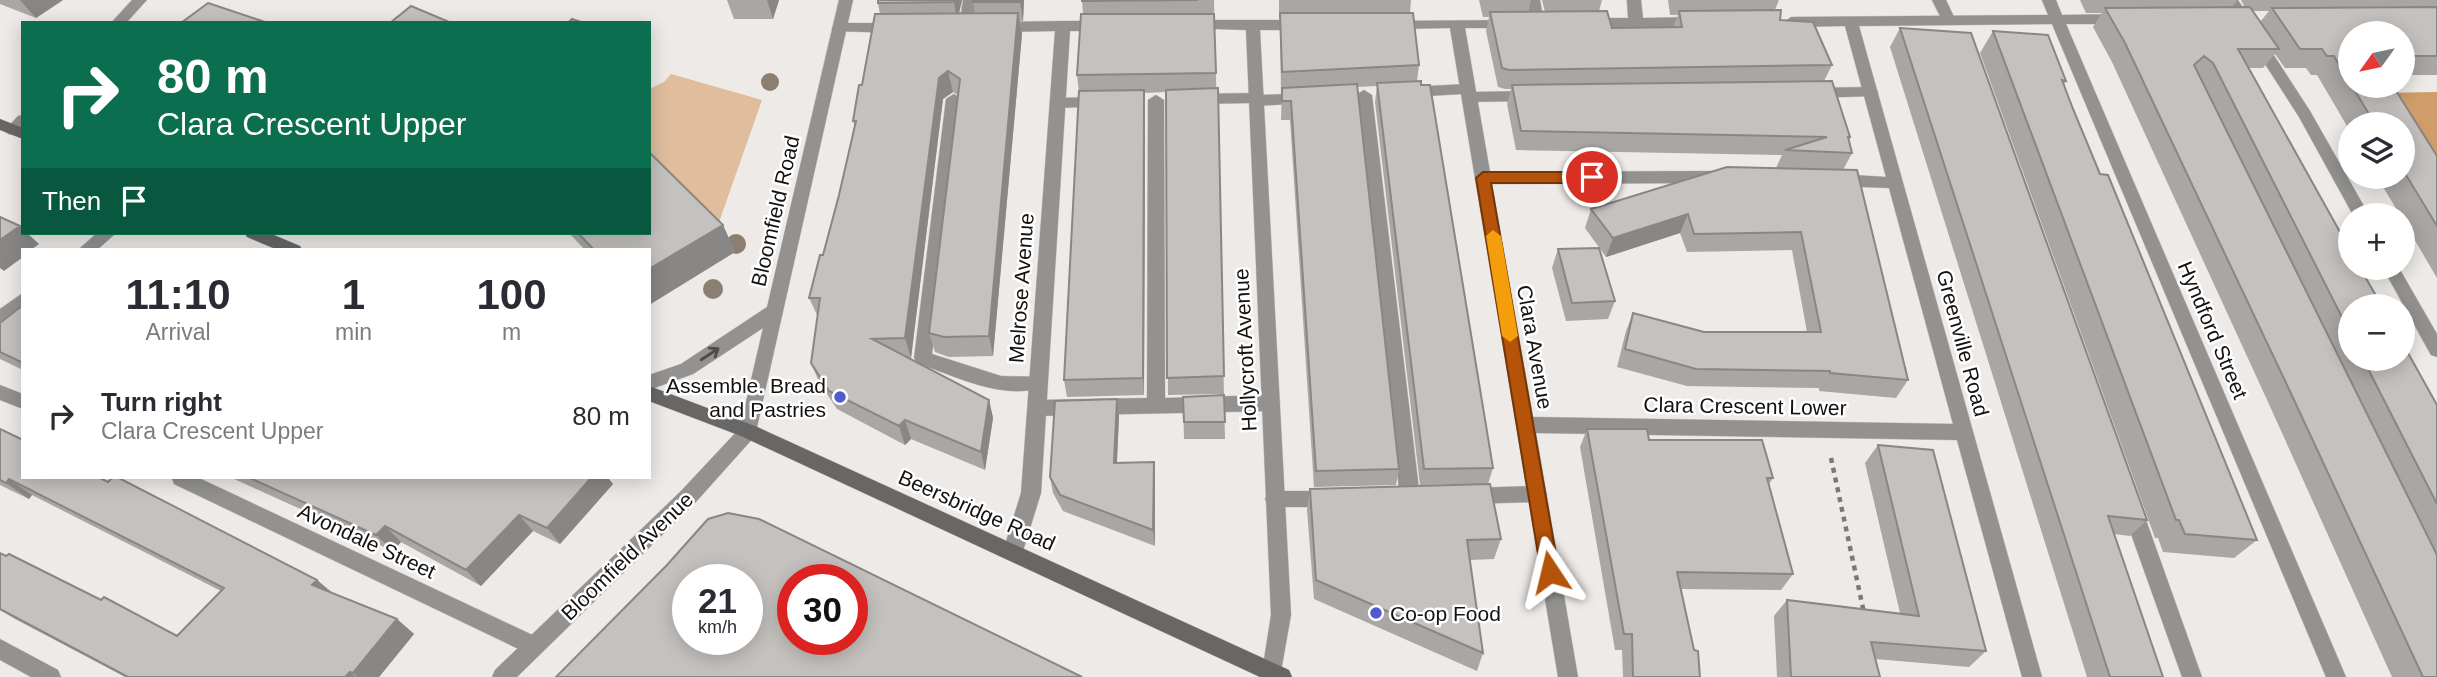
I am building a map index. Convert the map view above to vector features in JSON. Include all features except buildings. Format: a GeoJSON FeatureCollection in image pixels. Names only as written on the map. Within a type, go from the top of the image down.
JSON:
{"type":"FeatureCollection","features":[{"type":"Feature","properties":{"kind":"main road"},"geometry":{"type":"LineString","coordinates":[[258,235],[290,248]]}},
{"type":"Feature","properties":{"kind":"main road","name":"Beersbridge Road"},"geometry":{"type":"LineString","coordinates":[[651,394],[748,432],[1013,551],[1277,675]]}},
{"type":"Feature","properties":{"kind":"street"},"geometry":{"type":"LineString","coordinates":[[120,21],[140,0]]}},
{"type":"Feature","properties":{"kind":"street","name":"Bloomfield Road"},"geometry":{"type":"LineString","coordinates":[[748,432],[846,0]]}},
{"type":"Feature","properties":{"kind":"street"},"geometry":{"type":"LineString","coordinates":[[970,0],[960,28],[1117,26]]}},
{"type":"Feature","properties":{"kind":"street"},"geometry":{"type":"LineString","coordinates":[[1376,24],[1543,23],[1533,0]]}},
{"type":"Feature","properties":{"kind":"street"},"geometry":{"type":"LineString","coordinates":[[1634,0],[1636,22]]}},
{"type":"Feature","properties":{"kind":"street"},"geometry":{"type":"LineString","coordinates":[[1939,0],[1957,26]]}},
{"type":"Feature","properties":{"kind":"street","name":"Hyndford Street"},"geometry":{"type":"LineString","coordinates":[[2049,0],[2336,677]]}},
{"type":"Feature","properties":{"kind":"street"},"geometry":{"type":"LineString","coordinates":[[2231,0],[2305,115],[2354,203]]}},
{"type":"Feature","properties":{"kind":"street"},"geometry":{"type":"LineString","coordinates":[[1770,22],[1957,26],[2057,19],[2135,19]]}},
{"type":"Feature","properties":{"kind":"street"},"geometry":{"type":"LineString","coordinates":[[1574,23],[1717,22]]}},
{"type":"Feature","properties":{"kind":"street","name":"Greenville Road"},"geometry":{"type":"LineString","coordinates":[[1851,22],[2032,677]]}},
{"type":"Feature","properties":{"kind":"street"},"geometry":{"type":"LineString","coordinates":[[1172,26],[1321,24]]}},
{"type":"Feature","properties":{"kind":"street","name":"Clara Avenue"},"geometry":{"type":"LineString","coordinates":[[1457,24],[1568,677]]}},
{"type":"Feature","properties":{"kind":"street","name":"Hollycroft Avenue"},"geometry":{"type":"LineString","coordinates":[[1253,25],[1281,615],[1277,675]]}},
{"type":"Feature","properties":{"kind":"street","name":"Melrose Avenue"},"geometry":{"type":"LineString","coordinates":[[1013,551],[1031,493],[1063,26]]}},
{"type":"Feature","properties":{"kind":"street"},"geometry":{"type":"LineString","coordinates":[[839,28],[915,28]]}},
{"type":"Feature","properties":{"kind":"street"},"geometry":{"type":"LineString","coordinates":[[1801,93],[1870,92]]}},
{"type":"Feature","properties":{"kind":"street"},"geometry":{"type":"LineString","coordinates":[[1537,494],[1403,498],[1371,95],[1467,93],[1551,96]]}},
{"type":"Feature","properties":{"kind":"street"},"geometry":{"type":"LineString","coordinates":[[1156,406],[1162,100],[1324,97]]}},
{"type":"Feature","properties":{"kind":"street"},"geometry":{"type":"LineString","coordinates":[[954,99],[923,358],[1001,383],[1037,382]]}},
{"type":"Feature","properties":{"kind":"street"},"geometry":{"type":"LineString","coordinates":[[1058,103],[1119,101]]}},
{"type":"Feature","properties":{"kind":"street"},"geometry":{"type":"LineString","coordinates":[[1483,178],[1741,177]]}},
{"type":"Feature","properties":{"kind":"street"},"geometry":{"type":"LineString","coordinates":[[1820,179],[1896,183]]}},
{"type":"Feature","properties":{"kind":"street"},"geometry":{"type":"LineString","coordinates":[[89,248],[105,235]]}},
{"type":"Feature","properties":{"kind":"street"},"geometry":{"type":"LineString","coordinates":[[2398,280],[2437,350]]}},
{"type":"Feature","properties":{"kind":"street"},"geometry":{"type":"LineString","coordinates":[[0,318],[21,302]]}},
{"type":"Feature","properties":{"kind":"street"},"geometry":{"type":"LineString","coordinates":[[651,382],[687,369],[774,312]]}},
{"type":"Feature","properties":{"kind":"street"},"geometry":{"type":"LineString","coordinates":[[0,392],[21,401]]}},
{"type":"Feature","properties":{"kind":"street"},"geometry":{"type":"LineString","coordinates":[[1037,408],[1270,403]]}},
{"type":"Feature","properties":{"kind":"street","name":"Clara Crescent Lower"},"geometry":{"type":"LineString","coordinates":[[1525,425],[1964,432]]}},
{"type":"Feature","properties":{"kind":"street","name":"Bloomfield Avenue"},"geometry":{"type":"LineString","coordinates":[[502,677],[688,497],[748,432]]}},
{"type":"Feature","properties":{"kind":"street","name":"Avondale Street"},"geometry":{"type":"LineString","coordinates":[[183,479],[534,646]]}},
{"type":"Feature","properties":{"kind":"street"},"geometry":{"type":"LineString","coordinates":[[2127,493],[2192,677]]}},
{"type":"Feature","properties":{"kind":"street"},"geometry":{"type":"LineString","coordinates":[[1276,499],[1356,498]]}},
{"type":"Feature","properties":{"kind":"street"},"geometry":{"type":"LineString","coordinates":[[0,649],[51,677]]}},
{"type":"Feature","properties":{"kind":"path"},"geometry":{"type":"LineString","coordinates":[[1825,430],[1865,616]]}},
{"type":"Feature","properties":{"kind":"shaded area"},"geometry":{"type":"Polygon","coordinates":[[[671,74],[762,100],[718,225],[651,163],[651,88],[664,82],[671,74]]]}},
{"type":"Feature","properties":{"kind":"shaded area"},"geometry":{"type":"Polygon","coordinates":[[[2415,92],[2437,92],[2437,183],[2415,147],[2415,112],[2394,112],[2385,98],[2415,98],[2415,92]]]}},
{"type":"Feature","properties":{"kind":"slow traffic"},"geometry":{"type":"LineString","coordinates":[[1493,236],[1510,336]]}},
{"type":"Feature","properties":{"kind":"place","name":"Assemble. Bread and Pastries"},"geometry":{"type":"Point","coordinates":[840,397]}},
{"type":"Feature","properties":{"kind":"place","name":"Co-op Food"},"geometry":{"type":"Point","coordinates":[1376,613]}},
{"type":"Feature","properties":{"kind":"route"},"geometry":{"type":"LineString","coordinates":[[1550,572],[1483,178],[1592,177]]}}]}
